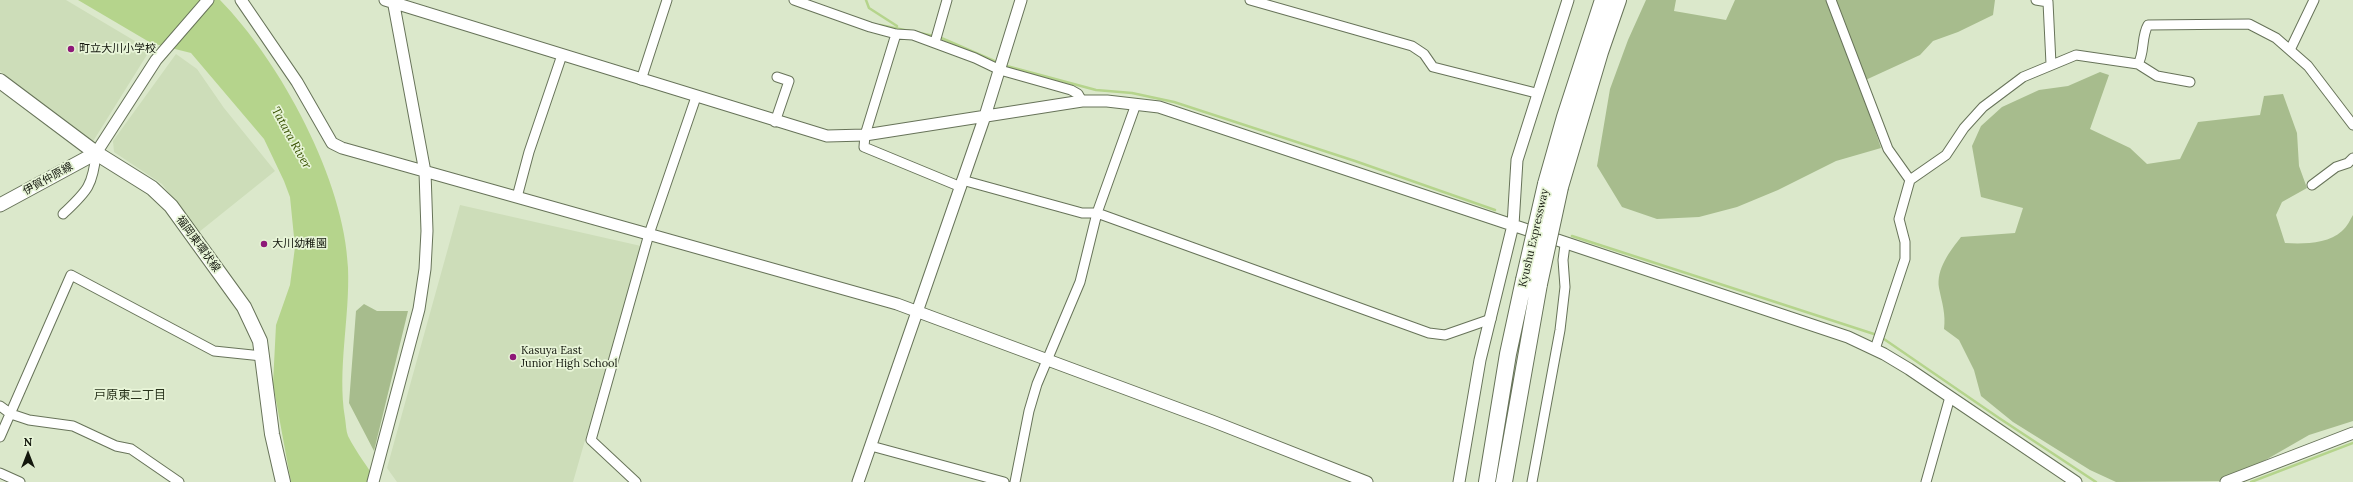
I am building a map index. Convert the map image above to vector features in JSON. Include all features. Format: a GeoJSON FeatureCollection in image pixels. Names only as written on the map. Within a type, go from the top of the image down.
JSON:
{"type":"FeatureCollection","features":[{"type":"Feature","properties":{"kind":"highway","name":"Kyushu Expressway"},"geometry":{"type":"LineString","coordinates":[[1504,482],[1532,282],[1553,185],[1564,117],[1603,0]]}},
{"type":"Feature","properties":{"kind":"highway","name":"Kyushu Expressway"},"geometry":{"type":"LineString","coordinates":[[1553,185],[1618,0]]}},
{"type":"Feature","properties":{"kind":"highway","name":"Kyushu Expressway"},"geometry":{"type":"LineString","coordinates":[[1487,482],[1508,354],[1532,282]]}},
{"type":"Feature","properties":{"kind":"main road","name":"福岡東環状線"},"geometry":{"type":"LineString","coordinates":[[0,81],[96,153],[152,188],[171,206],[244,306],[255,326],[262,356],[272,434],[283,482]]}},
{"type":"Feature","properties":{"kind":"main road","name":"伊賀仲原線"},"geometry":{"type":"LineString","coordinates":[[0,205],[96,153]]}},
{"type":"Feature","properties":{"kind":"street"},"geometry":{"type":"LineString","coordinates":[[63,214],[87,191],[94,170],[96,153],[156,60],[208,0]]}},
{"type":"Feature","properties":{"kind":"street"},"geometry":{"type":"LineString","coordinates":[[241,0],[298,82],[332,143],[342,148],[917,311],[1366,482]]}},
{"type":"Feature","properties":{"kind":"street"},"geometry":{"type":"LineString","coordinates":[[641,80],[667,0]]}},
{"type":"Feature","properties":{"kind":"street"},"geometry":{"type":"LineString","coordinates":[[794,0],[896,34],[913,35],[935,42],[1000,70],[1071,90],[1078,94],[1082,101]]}},
{"type":"Feature","properties":{"kind":"street"},"geometry":{"type":"LineString","coordinates":[[935,42],[948,0]]}},
{"type":"Feature","properties":{"kind":"street"},"geometry":{"type":"LineString","coordinates":[[858,482],[985,116],[1022,0]]}},
{"type":"Feature","properties":{"kind":"street"},"geometry":{"type":"LineString","coordinates":[[1250,0],[1412,46],[1424,54],[1433,67],[1536,93]]}},
{"type":"Feature","properties":{"kind":"street"},"geometry":{"type":"LineString","coordinates":[[1459,482],[1480,360],[1513,225],[1517,160],[1536,93],[1568,0]]}},
{"type":"Feature","properties":{"kind":"street"},"geometry":{"type":"LineString","coordinates":[[1831,0],[1888,149],[1910,180]]}},
{"type":"Feature","properties":{"kind":"street"},"geometry":{"type":"LineString","coordinates":[[2036,0],[2048,1],[2052,64]]}},
{"type":"Feature","properties":{"kind":"street"},"geometry":{"type":"LineString","coordinates":[[2290,50],[2314,0]]}},
{"type":"Feature","properties":{"kind":"street"},"geometry":{"type":"LineString","coordinates":[[373,482],[423,288],[427,231],[425,172],[391,1],[775,122],[827,136],[865,135],[1082,101],[1107,101],[1159,107],[1513,225],[1565,245],[1823,328],[1875,349],[1950,397],[2076,482]]}},
{"type":"Feature","properties":{"kind":"street"},"geometry":{"type":"LineString","coordinates":[[2138,64],[2143,55],[2145,31],[2148,25],[2248,24],[2276,38],[2308,66],[2353,125]]}},
{"type":"Feature","properties":{"kind":"street"},"geometry":{"type":"LineString","coordinates":[[896,34],[865,135],[864,147],[961,184],[1082,213],[1096,213],[1429,333],[1445,335],[1491,319]]}},
{"type":"Feature","properties":{"kind":"street"},"geometry":{"type":"LineString","coordinates":[[1875,349],[1905,259],[1905,242],[1899,219],[1910,180],[1946,155],[1964,128],[1983,107],[2023,77],[2076,55],[2138,64],[2157,76],[2190,82]]}},
{"type":"Feature","properties":{"kind":"street"},"geometry":{"type":"LineString","coordinates":[[517,197],[529,152],[562,56]]}},
{"type":"Feature","properties":{"kind":"street"},"geometry":{"type":"LineString","coordinates":[[775,122],[789,81],[777,77]]}},
{"type":"Feature","properties":{"kind":"street"},"geometry":{"type":"LineString","coordinates":[[636,482],[591,440],[648,234],[696,97]]}},
{"type":"Feature","properties":{"kind":"street"},"geometry":{"type":"LineString","coordinates":[[1014,482],[1029,411],[1080,282],[1096,213],[1136,104]]}},
{"type":"Feature","properties":{"kind":"street"},"geometry":{"type":"LineString","coordinates":[[2312,185],[2336,167],[2348,163],[2353,158]]}},
{"type":"Feature","properties":{"kind":"street"},"geometry":{"type":"LineString","coordinates":[[1532,482],[1560,330],[1565,287],[1563,260],[1565,245]]}},
{"type":"Feature","properties":{"kind":"street"},"geometry":{"type":"LineString","coordinates":[[0,437],[71,275],[214,351],[262,356]]}},
{"type":"Feature","properties":{"kind":"street"},"geometry":{"type":"LineString","coordinates":[[1926,482],[1950,397]]}},
{"type":"Feature","properties":{"kind":"street"},"geometry":{"type":"LineString","coordinates":[[0,406],[11,414],[29,420],[73,426],[116,446],[131,449],[179,482]]}},
{"type":"Feature","properties":{"kind":"street"},"geometry":{"type":"LineString","coordinates":[[2226,482],[2353,433]]}},
{"type":"Feature","properties":{"kind":"street"},"geometry":{"type":"LineString","coordinates":[[871,446],[1004,482]]}},
{"type":"Feature","properties":{"kind":"street"},"geometry":{"type":"LineString","coordinates":[[0,473],[20,482]]}},
{"type":"Feature","properties":{"kind":"shaded area"},"geometry":{"type":"Polygon","coordinates":[[[0,0],[66,0],[150,50],[92,143],[0,71],[0,0]]]}},
{"type":"Feature","properties":{"kind":"shaded area"},"geometry":{"type":"Polygon","coordinates":[[[1646,0],[1676,0],[1674,11],[1726,20],[1735,0],[1995,0],[1993,15],[1958,32],[1933,41],[1920,55],[1859,83],[1881,148],[1836,161],[1778,190],[1737,207],[1699,217],[1657,219],[1622,207],[1597,166],[1610,89],[1628,40],[1646,0]]]}},
{"type":"Feature","properties":{"kind":"shaded area"},"geometry":{"type":"Polygon","coordinates":[[[176,54],[197,69],[224,108],[275,171],[199,232],[162,184],[114,152],[113,141],[176,54]]]}},
{"type":"Feature","properties":{"kind":"shaded area"},"geometry":{"type":"Polygon","coordinates":[[[2100,72],[2109,75],[2090,129],[2130,148],[2147,164],[2180,159],[2198,122],[2260,115],[2264,96],[2283,94],[2297,133],[2299,166],[2307,188],[2282,202],[2276,215],[2285,243],[2323,241],[2336,235],[2344,229],[2353,215],[2353,421],[2309,435],[2229,481],[2116,482],[2090,470],[2013,422],[1981,396],[1974,370],[1959,340],[1944,329],[1944,313],[1939,288],[1940,274],[1948,254],[1961,237],[2015,233],[2023,208],[1981,197],[1972,146],[1981,126],[2002,107],[2039,90],[2068,86],[2100,72]]]}},
{"type":"Feature","properties":{"kind":"shaded area","name":"Kasuya East Junior High School"},"geometry":{"type":"Polygon","coordinates":[[[460,205],[641,246],[573,482],[397,482],[387,468],[460,205]]]}},
{"type":"Feature","properties":{"kind":"shaded area"},"geometry":{"type":"Polygon","coordinates":[[[364,304],[377,311],[408,311],[374,451],[349,403],[356,311],[364,304]]]}},
{"type":"Feature","properties":{"kind":"water","name":"Tatara River"},"geometry":{"type":"Polygon","coordinates":[[[78,0],[220,0],[243,25],[265,55],[305,124],[322,161],[335,198],[344,234],[348,268],[342,381],[346,427],[351,442],[377,482],[291,482],[273,384],[276,325],[290,285],[295,247],[290,197],[264,139],[191,53],[151,43],[78,0]]]}},
{"type":"Feature","properties":{"kind":"waterway"},"geometry":{"type":"LineString","coordinates":[[866,0],[869,8],[897,26]]}},
{"type":"Feature","properties":{"kind":"waterway"},"geometry":{"type":"LineString","coordinates":[[880,25],[934,36]]}},
{"type":"Feature","properties":{"kind":"waterway"},"geometry":{"type":"LineString","coordinates":[[939,37],[999,63]]}},
{"type":"Feature","properties":{"kind":"waterway"},"geometry":{"type":"LineString","coordinates":[[1003,65],[1096,90],[1132,93],[1174,102],[1355,161],[1495,210]]}},
{"type":"Feature","properties":{"kind":"waterway"},"geometry":{"type":"LineString","coordinates":[[1572,236],[1877,335]]}},
{"type":"Feature","properties":{"kind":"waterway"},"geometry":{"type":"LineString","coordinates":[[1881,337],[2096,482]]}},
{"type":"Feature","properties":{"kind":"waterway"},"geometry":{"type":"LineString","coordinates":[[2251,482],[2353,443]]}},
{"type":"Feature","properties":{"kind":"place","name":"町立大川小学校"},"geometry":{"type":"Point","coordinates":[71,49]}},
{"type":"Feature","properties":{"kind":"place","name":"大川幼稚園"},"geometry":{"type":"Point","coordinates":[264,244]}},
{"type":"Feature","properties":{"kind":"place","name":"Kasuya East Junior High School"},"geometry":{"type":"Point","coordinates":[513,357]}},
{"type":"Feature","properties":{"kind":"district","name":"戸原東二丁目"},"geometry":{"type":"Point","coordinates":[130,396]}}]}
